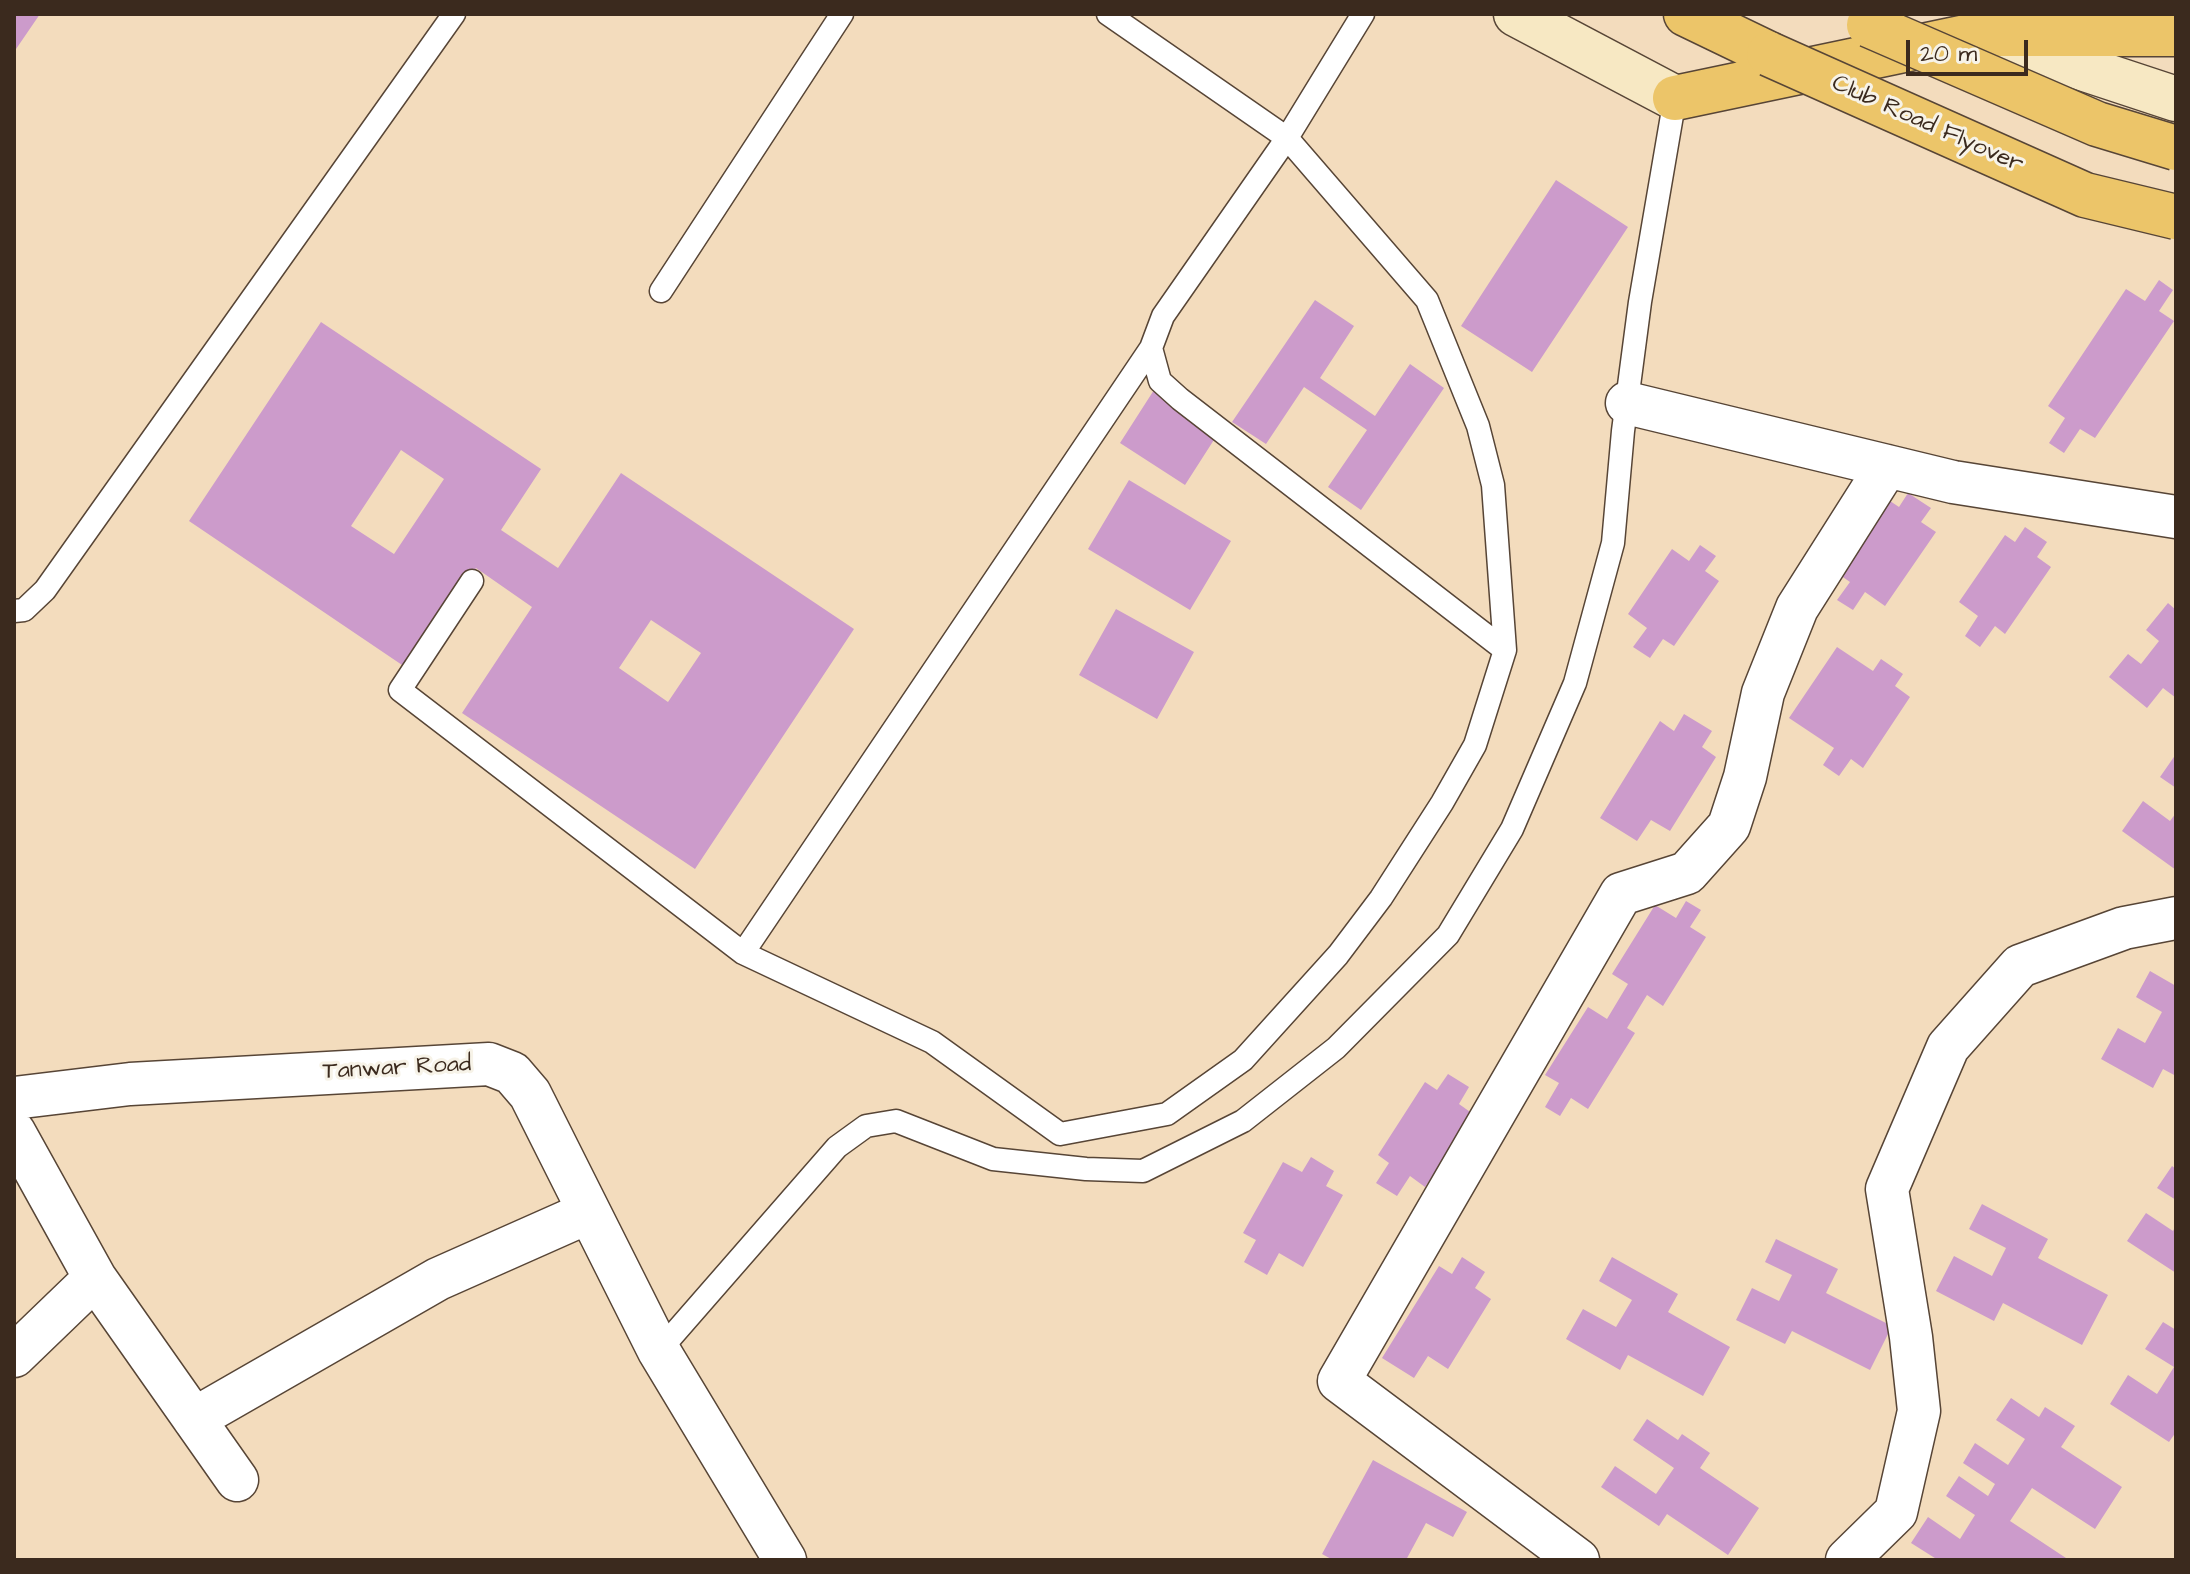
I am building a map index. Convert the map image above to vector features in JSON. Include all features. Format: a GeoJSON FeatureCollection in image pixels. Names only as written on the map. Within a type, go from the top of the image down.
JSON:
{"type":"FeatureCollection","features":[{"type":"Feature","properties":{"kind":"main road"},"geometry":{"type":"LineString","coordinates":[[1516,14],[1675,98],[1980,34],[2176,34]]}},
{"type":"Feature","properties":{"kind":"main road","name":"Club Road Flyover"},"geometry":{"type":"LineString","coordinates":[[1686,14],[2085,195],[2176,217]]}},
{"type":"Feature","properties":{"kind":"main road"},"geometry":{"type":"LineString","coordinates":[[1851,14],[1869,25],[2097,124],[2176,148]]}},
{"type":"Feature","properties":{"kind":"main road"},"geometry":{"type":"LineString","coordinates":[[1980,34],[2176,99]]}},
{"type":"Feature","properties":{"kind":"street"},"geometry":{"type":"LineString","coordinates":[[1627,403],[1953,482],[2176,517]]}},
{"type":"Feature","properties":{"kind":"street"},"geometry":{"type":"LineString","coordinates":[[1578,1560],[1339,1381],[1621,894],[1687,873],[1729,826],[1745,777],[1763,693],[1797,608],[1887,466]]}},
{"type":"Feature","properties":{"kind":"street"},"geometry":{"type":"LineString","coordinates":[[1847,1560],[1896,1512],[1919,1411],[1911,1337],[1887,1189],[1948,1047],[2020,966],[2124,928],[2176,918]]}},
{"type":"Feature","properties":{"kind":"street","name":"Tanwar Road"},"geometry":{"type":"LineString","coordinates":[[14,1098],[130,1084],[489,1064],[512,1073],[530,1094],[659,1351],[785,1560]]}},
{"type":"Feature","properties":{"kind":"street"},"geometry":{"type":"LineString","coordinates":[[14,1132],[95,1278],[237,1480]]}},
{"type":"Feature","properties":{"kind":"street"},"geometry":{"type":"LineString","coordinates":[[194,1419],[438,1279],[589,1212]]}},
{"type":"Feature","properties":{"kind":"street"},"geometry":{"type":"LineString","coordinates":[[14,1356],[95,1278]]}},
{"type":"Feature","properties":{"kind":"lane"},"geometry":{"type":"LineString","coordinates":[[14,611],[24,610],[45,590],[454,14]]}},
{"type":"Feature","properties":{"kind":"lane"},"geometry":{"type":"LineString","coordinates":[[661,291],[842,14]]}},
{"type":"Feature","properties":{"kind":"lane"},"geometry":{"type":"LineString","coordinates":[[472,581],[400,690],[743,953],[932,1042],[1060,1134],[1167,1114],[1243,1060],[1338,955],[1381,898],[1475,745],[1505,650],[1493,485],[1478,426],[1427,300],[1287,138],[1108,14]]}},
{"type":"Feature","properties":{"kind":"lane"},"geometry":{"type":"LineString","coordinates":[[743,953],[1151,348],[1163,316],[1287,138],[1363,14]]}},
{"type":"Feature","properties":{"kind":"lane"},"geometry":{"type":"LineString","coordinates":[[659,1351],[837,1147],[866,1126],[896,1121],[993,1159],[1086,1169],[1143,1171],[1243,1121],[1336,1048],[1448,935],[1512,829],[1575,683],[1613,543],[1640,302],[1675,98]]}},
{"type":"Feature","properties":{"kind":"lane"},"geometry":{"type":"LineString","coordinates":[[1151,348],[1160,381],[1180,399],[1505,650]]}},
{"type":"Feature","properties":{"kind":"building"},"geometry":{"type":"Polygon","coordinates":[[[14,14],[40,14],[14,52],[14,14]]]}},
{"type":"Feature","properties":{"kind":"building"},"geometry":{"type":"Polygon","coordinates":[[[1556,180],[1628,227],[1532,372],[1461,326],[1556,180]]]}},
{"type":"Feature","properties":{"kind":"building"},"geometry":{"type":"Polygon","coordinates":[[[2159,280],[2173,290],[2159,311],[2174,321],[2095,438],[2080,429],[2064,453],[2049,443],[2065,418],[2048,406],[2126,289],[2145,301],[2159,280]]]}},
{"type":"Feature","properties":{"kind":"building"},"geometry":{"type":"Polygon","coordinates":[[[1315,300],[1354,326],[1320,378],[1375,416],[1410,364],[1444,388],[1361,510],[1328,487],[1367,430],[1304,387],[1266,444],[1232,422],[1315,300]]]}},
{"type":"Feature","properties":{"kind":"building"},"geometry":{"type":"Polygon","coordinates":[[[321,322],[541,469],[501,530],[558,568],[621,473],[854,629],[695,869],[462,713],[532,607],[476,568],[408,669],[189,521],[321,322]],[[401,450],[351,526],[394,554],[444,479],[401,450]],[[651,620],[619,668],[668,702],[701,653],[651,620]]]}},
{"type":"Feature","properties":{"kind":"building"},"geometry":{"type":"Polygon","coordinates":[[[1154,390],[1219,432],[1185,485],[1120,443],[1154,390]]]}},
{"type":"Feature","properties":{"kind":"building"},"geometry":{"type":"Polygon","coordinates":[[[1129,480],[1231,541],[1190,610],[1088,549],[1129,480]]]}},
{"type":"Feature","properties":{"kind":"building"},"geometry":{"type":"Polygon","coordinates":[[[1908,493],[1931,508],[1921,522],[1936,532],[1885,606],[1865,592],[1853,610],[1837,600],[1850,582],[1837,573],[1887,499],[1899,507],[1908,493]]]}},
{"type":"Feature","properties":{"kind":"building"},"geometry":{"type":"Polygon","coordinates":[[[2025,527],[2047,542],[2037,557],[2051,567],[2005,634],[1995,626],[1980,647],[1965,636],[1978,616],[1959,602],[2005,535],[2015,542],[2025,527]]]}},
{"type":"Feature","properties":{"kind":"building"},"geometry":{"type":"Polygon","coordinates":[[[1700,545],[1716,556],[1705,571],[1719,581],[1674,646],[1663,639],[1650,658],[1633,647],[1647,628],[1628,614],[1672,549],[1689,561],[1700,545]]]}},
{"type":"Feature","properties":{"kind":"building"},"geometry":{"type":"Polygon","coordinates":[[[2168,603],[2176,610],[2176,698],[2163,688],[2147,708],[2109,677],[2128,654],[2141,664],[2159,641],[2146,630],[2168,603]]]}},
{"type":"Feature","properties":{"kind":"building"},"geometry":{"type":"Polygon","coordinates":[[[1116,609],[1194,652],[1157,719],[1079,675],[1116,609]]]}},
{"type":"Feature","properties":{"kind":"building"},"geometry":{"type":"Polygon","coordinates":[[[1837,647],[1873,671],[1881,659],[1903,674],[1895,686],[1910,697],[1863,768],[1851,759],[1839,776],[1823,765],[1834,748],[1789,718],[1837,647]]]}},
{"type":"Feature","properties":{"kind":"building"},"geometry":{"type":"Polygon","coordinates":[[[1684,714],[1712,731],[1702,747],[1716,757],[1670,831],[1651,820],[1637,841],[1600,818],[1660,721],[1674,731],[1684,714]]]}},
{"type":"Feature","properties":{"kind":"building"},"geometry":{"type":"Polygon","coordinates":[[[2176,754],[2176,788],[2160,777],[2176,754]]]}},
{"type":"Feature","properties":{"kind":"building"},"geometry":{"type":"Polygon","coordinates":[[[2143,801],[2170,821],[2176,813],[2176,870],[2122,831],[2143,801]]]}},
{"type":"Feature","properties":{"kind":"building"},"geometry":{"type":"Polygon","coordinates":[[[1686,901],[1701,910],[1690,927],[1706,937],[1663,1006],[1647,995],[1627,1028],[1635,1033],[1588,1109],[1571,1098],[1560,1116],[1545,1107],[1559,1083],[1545,1075],[1588,1007],[1607,1019],[1628,984],[1612,974],[1655,905],[1676,918],[1686,901]]]}},
{"type":"Feature","properties":{"kind":"building"},"geometry":{"type":"Polygon","coordinates":[[[2150,971],[2176,986],[2176,1076],[2163,1069],[2153,1088],[2101,1059],[2118,1028],[2145,1043],[2162,1012],[2136,997],[2150,971]]]}},
{"type":"Feature","properties":{"kind":"building"},"geometry":{"type":"Polygon","coordinates":[[[1448,1074],[1469,1087],[1459,1104],[1473,1114],[1425,1187],[1410,1176],[1397,1196],[1376,1183],[1389,1163],[1378,1155],[1425,1082],[1437,1090],[1448,1074]]]}},
{"type":"Feature","properties":{"kind":"building"},"geometry":{"type":"Polygon","coordinates":[[[1311,1157],[1334,1171],[1326,1186],[1343,1195],[1303,1267],[1279,1253],[1267,1275],[1244,1262],[1256,1240],[1243,1233],[1283,1162],[1302,1172],[1311,1157]]]}},
{"type":"Feature","properties":{"kind":"building"},"geometry":{"type":"Polygon","coordinates":[[[2172,1166],[2176,1169],[2176,1200],[2157,1188],[2172,1166]]]}},
{"type":"Feature","properties":{"kind":"building"},"geometry":{"type":"Polygon","coordinates":[[[1982,1204],[2048,1239],[2038,1258],[2108,1295],[2082,1345],[2003,1303],[1994,1321],[1936,1291],[1954,1256],[1992,1276],[2006,1248],[1969,1229],[1982,1204]]]}},
{"type":"Feature","properties":{"kind":"building"},"geometry":{"type":"Polygon","coordinates":[[[2146,1213],[2173,1231],[2176,1225],[2176,1273],[2127,1241],[2146,1213]]]}},
{"type":"Feature","properties":{"kind":"building"},"geometry":{"type":"Polygon","coordinates":[[[1776,1239],[1838,1269],[1826,1293],[1892,1326],[1870,1370],[1792,1331],[1785,1344],[1736,1320],[1752,1288],[1779,1301],[1792,1275],[1765,1262],[1776,1239]]]}},
{"type":"Feature","properties":{"kind":"building"},"geometry":{"type":"Polygon","coordinates":[[[1462,1257],[1485,1272],[1475,1288],[1491,1299],[1448,1369],[1428,1356],[1414,1378],[1382,1358],[1439,1266],[1452,1274],[1462,1257]]]}},
{"type":"Feature","properties":{"kind":"building"},"geometry":{"type":"Polygon","coordinates":[[[1612,1257],[1678,1294],[1668,1312],[1730,1347],[1703,1396],[1628,1355],[1620,1370],[1566,1339],[1583,1309],[1616,1327],[1632,1300],[1599,1281],[1612,1257]]]}},
{"type":"Feature","properties":{"kind":"building"},"geometry":{"type":"Polygon","coordinates":[[[2163,1322],[2176,1330],[2176,1432],[2169,1442],[2110,1404],[2128,1375],[2157,1394],[2174,1367],[2145,1349],[2163,1322]]]}},
{"type":"Feature","properties":{"kind":"building"},"geometry":{"type":"Polygon","coordinates":[[[2011,1398],[2039,1417],[2045,1407],[2075,1426],[2061,1447],[2122,1487],[2095,1529],[2032,1488],[2010,1521],[2069,1560],[1938,1560],[1911,1543],[1928,1517],[1960,1539],[1975,1515],[1946,1496],[1959,1476],[1988,1496],[1995,1484],[1963,1463],[1975,1443],[2008,1465],[2025,1439],[1996,1420],[2011,1398]]]}},
{"type":"Feature","properties":{"kind":"building"},"geometry":{"type":"Polygon","coordinates":[[[1647,1419],[1678,1440],[1682,1434],[1710,1453],[1700,1468],[1759,1508],[1728,1555],[1667,1514],[1659,1526],[1601,1487],[1615,1466],[1656,1494],[1674,1468],[1633,1440],[1647,1419]]]}},
{"type":"Feature","properties":{"kind":"building"},"geometry":{"type":"Polygon","coordinates":[[[1373,1460],[1467,1512],[1453,1537],[1426,1523],[1406,1560],[1333,1560],[1322,1554],[1373,1460]]]}}]}
